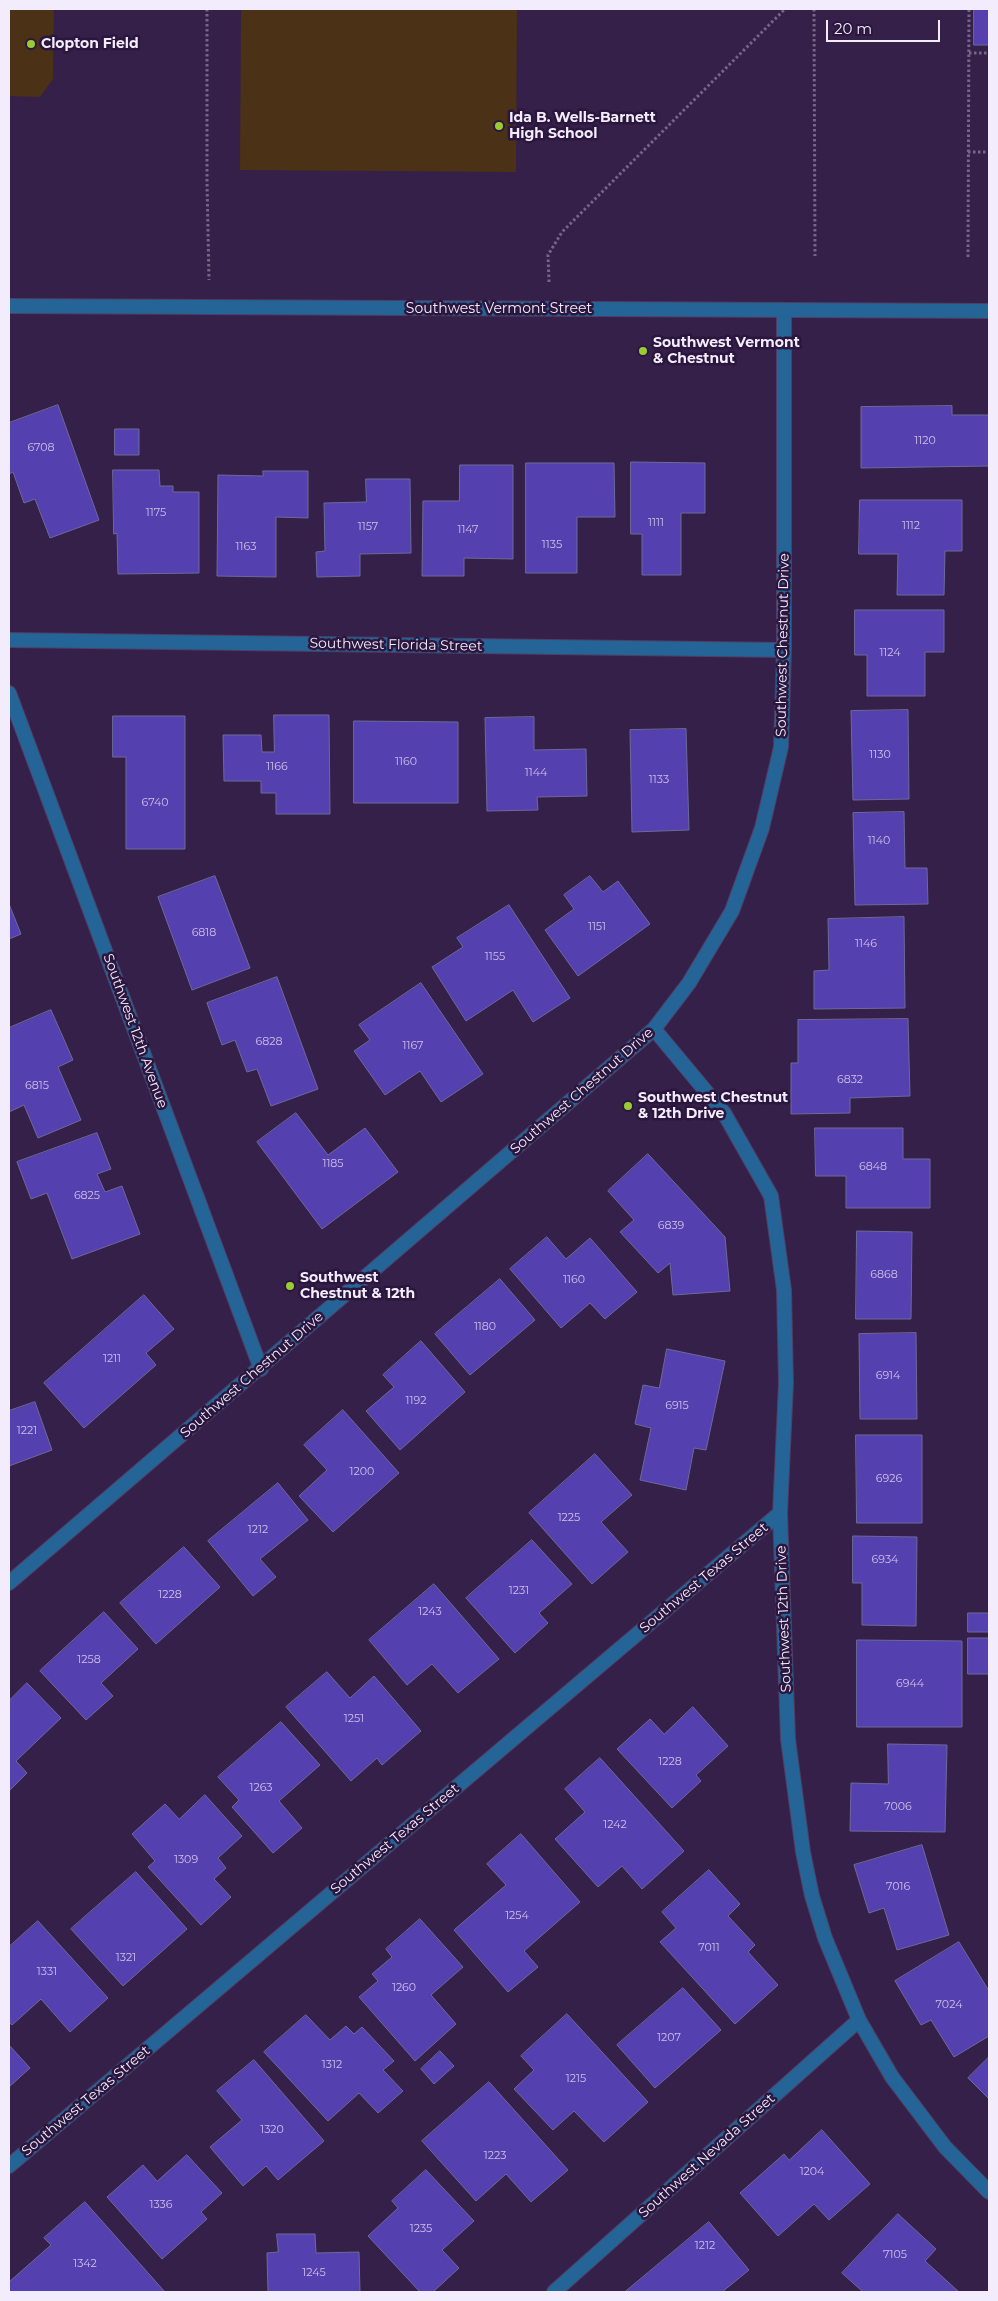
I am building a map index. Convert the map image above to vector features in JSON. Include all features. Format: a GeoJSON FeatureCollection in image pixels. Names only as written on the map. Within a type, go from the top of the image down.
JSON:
{"type":"FeatureCollection","features":[{"type":"Feature","properties":{"kind":"street","name":"Southwest Vermont Street"},"geometry":{"type":"LineString","coordinates":[[9,306],[989,311]]}},
{"type":"Feature","properties":{"kind":"street","name":"Southwest Chestnut Drive"},"geometry":{"type":"LineString","coordinates":[[9,1583],[261,1369],[654,1029],[689,983],[732,911],[762,828],[781,747],[784,650],[784,310]]}},
{"type":"Feature","properties":{"kind":"street","name":"Southwest Florida Street"},"geometry":{"type":"LineString","coordinates":[[9,640],[784,650]]}},
{"type":"Feature","properties":{"kind":"street","name":"Southwest 12th Avenue"},"geometry":{"type":"LineString","coordinates":[[9,693],[261,1369]]}},
{"type":"Feature","properties":{"kind":"street","name":"Southwest 12th Drive"},"geometry":{"type":"LineString","coordinates":[[654,1029],[724,1113],[771,1196],[784,1290],[786,1383],[780,1513],[788,1739],[802,1852],[825,1938],[859,2020],[892,2077],[945,2148],[989,2192]]}},
{"type":"Feature","properties":{"kind":"street","name":"Southwest Texas Street"},"geometry":{"type":"LineString","coordinates":[[9,2166],[780,1513]]}},
{"type":"Feature","properties":{"kind":"street","name":"Southwest Nevada Street"},"geometry":{"type":"LineString","coordinates":[[554,2292],[859,2020]]}},
{"type":"Feature","properties":{"kind":"path"},"geometry":{"type":"LineString","coordinates":[[207,9],[206,182],[210,308]]}},
{"type":"Feature","properties":{"kind":"path"},"geometry":{"type":"LineString","coordinates":[[550,310],[548,255],[562,232],[785,9]]}},
{"type":"Feature","properties":{"kind":"path"},"geometry":{"type":"LineString","coordinates":[[814,9],[815,256]]}},
{"type":"Feature","properties":{"kind":"path"},"geometry":{"type":"LineString","coordinates":[[968,257],[969,9]]}},
{"type":"Feature","properties":{"kind":"path"},"geometry":{"type":"LineString","coordinates":[[969,53],[989,53]]}},
{"type":"Feature","properties":{"kind":"path"},"geometry":{"type":"LineString","coordinates":[[968,152],[989,152]]}},
{"type":"Feature","properties":{"kind":"shaded area","name":"Clopton Field"},"geometry":{"type":"Polygon","coordinates":[[[9,9],[54,9],[53,79],[40,97],[9,96],[9,9]]]}},
{"type":"Feature","properties":{"kind":"shaded area"},"geometry":{"type":"Polygon","coordinates":[[[241,9],[517,9],[516,172],[240,170],[241,9]]]}},
{"type":"Feature","properties":{"kind":"building"},"geometry":{"type":"Polygon","coordinates":[[[974,9],[989,9],[989,45],[974,45],[974,9]]]}},
{"type":"Feature","properties":{"kind":"building"},"geometry":{"type":"Polygon","coordinates":[[[58,405],[99,520],[50,538],[35,499],[24,503],[13,472],[9,474],[9,423],[58,405]]]}},
{"type":"Feature","properties":{"kind":"building"},"geometry":{"type":"Polygon","coordinates":[[[952,406],[952,415],[989,415],[989,466],[861,468],[861,407],[952,406]]]}},
{"type":"Feature","properties":{"kind":"building"},"geometry":{"type":"Polygon","coordinates":[[[115,429],[139,429],[139,455],[115,455],[115,429]]]}},
{"type":"Feature","properties":{"kind":"building"},"geometry":{"type":"Polygon","coordinates":[[[631,462],[705,463],[705,513],[681,513],[681,575],[642,575],[642,534],[631,534],[631,462]]]}},
{"type":"Feature","properties":{"kind":"building"},"geometry":{"type":"Polygon","coordinates":[[[526,463],[614,463],[615,517],[577,517],[577,573],[526,573],[526,463]]]}},
{"type":"Feature","properties":{"kind":"building"},"geometry":{"type":"Polygon","coordinates":[[[460,465],[513,465],[513,559],[464,558],[464,576],[422,576],[423,501],[459,501],[460,465]]]}},
{"type":"Feature","properties":{"kind":"building"},"geometry":{"type":"Polygon","coordinates":[[[113,470],[159,470],[160,486],[173,486],[173,492],[199,492],[199,573],[118,574],[117,533],[114,534],[113,470]]]}},
{"type":"Feature","properties":{"kind":"building"},"geometry":{"type":"Polygon","coordinates":[[[263,471],[308,471],[308,518],[276,517],[276,577],[217,576],[218,475],[263,476],[263,471]]]}},
{"type":"Feature","properties":{"kind":"building"},"geometry":{"type":"Polygon","coordinates":[[[366,479],[410,479],[411,553],[360,554],[360,576],[317,577],[316,552],[325,551],[324,503],[366,502],[366,479]]]}},
{"type":"Feature","properties":{"kind":"building"},"geometry":{"type":"Polygon","coordinates":[[[860,500],[962,500],[962,551],[945,551],[944,595],[897,595],[898,554],[859,554],[860,500]]]}},
{"type":"Feature","properties":{"kind":"building"},"geometry":{"type":"Polygon","coordinates":[[[855,610],[944,610],[944,652],[925,652],[925,696],[867,696],[867,655],[855,655],[855,610]]]}},
{"type":"Feature","properties":{"kind":"building"},"geometry":{"type":"Polygon","coordinates":[[[908,710],[909,799],[853,800],[851,711],[908,710]]]}},
{"type":"Feature","properties":{"kind":"building"},"geometry":{"type":"Polygon","coordinates":[[[274,715],[329,715],[330,814],[276,814],[276,793],[261,793],[261,781],[224,781],[223,735],[261,735],[262,752],[274,752],[274,715]]]}},
{"type":"Feature","properties":{"kind":"building"},"geometry":{"type":"Polygon","coordinates":[[[113,716],[185,716],[185,849],[126,849],[126,757],[113,757],[113,716]]]}},
{"type":"Feature","properties":{"kind":"building"},"geometry":{"type":"Polygon","coordinates":[[[534,717],[534,750],[586,749],[587,796],[537,797],[538,810],[487,811],[485,718],[534,717]]]}},
{"type":"Feature","properties":{"kind":"building"},"geometry":{"type":"Polygon","coordinates":[[[354,721],[458,722],[458,803],[354,803],[354,721]]]}},
{"type":"Feature","properties":{"kind":"building"},"geometry":{"type":"Polygon","coordinates":[[[686,729],[689,830],[632,832],[630,730],[686,729]]]}},
{"type":"Feature","properties":{"kind":"building"},"geometry":{"type":"Polygon","coordinates":[[[904,812],[905,868],[927,868],[928,904],[855,905],[853,813],[904,812]]]}},
{"type":"Feature","properties":{"kind":"building"},"geometry":{"type":"Polygon","coordinates":[[[215,876],[250,968],[192,990],[158,897],[215,876]]]}},
{"type":"Feature","properties":{"kind":"building"},"geometry":{"type":"Polygon","coordinates":[[[590,876],[603,892],[618,881],[650,924],[578,976],[545,930],[574,909],[564,895],[590,876]]]}},
{"type":"Feature","properties":{"kind":"building"},"geometry":{"type":"Polygon","coordinates":[[[9,904],[21,934],[9,939],[9,904]]]}},
{"type":"Feature","properties":{"kind":"building"},"geometry":{"type":"Polygon","coordinates":[[[509,905],[570,998],[533,1022],[513,990],[466,1021],[432,967],[463,947],[457,938],[509,905]]]}},
{"type":"Feature","properties":{"kind":"building"},"geometry":{"type":"Polygon","coordinates":[[[904,917],[905,1008],[814,1009],[814,971],[829,970],[828,919],[904,917]]]}},
{"type":"Feature","properties":{"kind":"building"},"geometry":{"type":"Polygon","coordinates":[[[277,977],[318,1089],[271,1106],[257,1069],[247,1072],[235,1040],[222,1045],[207,1003],[277,977]]]}},
{"type":"Feature","properties":{"kind":"building"},"geometry":{"type":"Polygon","coordinates":[[[421,983],[483,1074],[441,1102],[420,1071],[385,1095],[354,1051],[370,1040],[359,1025],[421,983]]]}},
{"type":"Feature","properties":{"kind":"building"},"geometry":{"type":"Polygon","coordinates":[[[51,1010],[73,1060],[58,1067],[81,1120],[38,1138],[24,1105],[9,1112],[9,1028],[51,1010]]]}},
{"type":"Feature","properties":{"kind":"building"},"geometry":{"type":"Polygon","coordinates":[[[908,1019],[910,1096],[850,1098],[850,1113],[791,1114],[791,1063],[798,1063],[798,1020],[908,1019]]]}},
{"type":"Feature","properties":{"kind":"building"},"geometry":{"type":"Polygon","coordinates":[[[296,1113],[328,1155],[365,1128],[398,1172],[322,1229],[257,1142],[296,1113]]]}},
{"type":"Feature","properties":{"kind":"building"},"geometry":{"type":"Polygon","coordinates":[[[815,1128],[903,1128],[903,1159],[930,1159],[930,1208],[846,1208],[846,1176],[816,1176],[815,1128]]]}},
{"type":"Feature","properties":{"kind":"building"},"geometry":{"type":"Polygon","coordinates":[[[97,1133],[111,1169],[97,1174],[105,1192],[122,1186],[140,1234],[72,1259],[47,1193],[31,1199],[17,1162],[97,1133]]]}},
{"type":"Feature","properties":{"kind":"building"},"geometry":{"type":"Polygon","coordinates":[[[648,1154],[725,1237],[730,1291],[673,1295],[670,1263],[658,1273],[620,1232],[634,1220],[608,1191],[648,1154]]]}},
{"type":"Feature","properties":{"kind":"building"},"geometry":{"type":"Polygon","coordinates":[[[857,1231],[912,1232],[911,1319],[856,1319],[857,1231]]]}},
{"type":"Feature","properties":{"kind":"building"},"geometry":{"type":"Polygon","coordinates":[[[547,1237],[566,1259],[590,1238],[637,1292],[605,1319],[590,1303],[561,1328],[510,1269],[547,1237]]]}},
{"type":"Feature","properties":{"kind":"building"},"geometry":{"type":"Polygon","coordinates":[[[500,1279],[535,1320],[470,1375],[435,1334],[500,1279]]]}},
{"type":"Feature","properties":{"kind":"building"},"geometry":{"type":"Polygon","coordinates":[[[144,1295],[174,1329],[146,1353],[156,1365],[84,1428],[44,1383],[144,1295]]]}},
{"type":"Feature","properties":{"kind":"building"},"geometry":{"type":"Polygon","coordinates":[[[916,1333],[917,1419],[860,1419],[859,1334],[916,1333]]]}},
{"type":"Feature","properties":{"kind":"building"},"geometry":{"type":"Polygon","coordinates":[[[421,1341],[465,1392],[400,1450],[366,1411],[394,1387],[383,1375],[421,1341]]]}},
{"type":"Feature","properties":{"kind":"building"},"geometry":{"type":"Polygon","coordinates":[[[667,1349],[725,1361],[706,1450],[694,1448],[686,1490],[640,1480],[651,1428],[635,1424],[643,1385],[659,1388],[667,1349]]]}},
{"type":"Feature","properties":{"kind":"building"},"geometry":{"type":"Polygon","coordinates":[[[35,1402],[52,1450],[9,1466],[9,1411],[35,1402]]]}},
{"type":"Feature","properties":{"kind":"building"},"geometry":{"type":"Polygon","coordinates":[[[343,1410],[399,1473],[333,1532],[299,1496],[327,1470],[304,1445],[343,1410]]]}},
{"type":"Feature","properties":{"kind":"building"},"geometry":{"type":"Polygon","coordinates":[[[856,1435],[922,1435],[922,1523],[857,1523],[856,1435]]]}},
{"type":"Feature","properties":{"kind":"building"},"geometry":{"type":"Polygon","coordinates":[[[595,1454],[632,1495],[601,1522],[628,1552],[592,1584],[529,1513],[595,1454]]]}},
{"type":"Feature","properties":{"kind":"building"},"geometry":{"type":"Polygon","coordinates":[[[278,1483],[308,1520],[260,1559],[276,1577],[253,1596],[208,1541],[278,1483]]]}},
{"type":"Feature","properties":{"kind":"building"},"geometry":{"type":"Polygon","coordinates":[[[853,1536],[917,1537],[916,1626],[862,1625],[862,1583],[853,1583],[853,1536]]]}},
{"type":"Feature","properties":{"kind":"building"},"geometry":{"type":"Polygon","coordinates":[[[532,1540],[572,1584],[539,1613],[548,1623],[515,1653],[466,1598],[532,1540]]]}},
{"type":"Feature","properties":{"kind":"building"},"geometry":{"type":"Polygon","coordinates":[[[184,1547],[220,1587],[156,1644],[120,1603],[184,1547]]]}},
{"type":"Feature","properties":{"kind":"building"},"geometry":{"type":"Polygon","coordinates":[[[434,1584],[499,1659],[458,1693],[432,1664],[407,1685],[369,1640],[434,1584]]]}},
{"type":"Feature","properties":{"kind":"building"},"geometry":{"type":"Polygon","coordinates":[[[104,1612],[138,1649],[101,1683],[113,1696],[86,1720],[40,1671],[104,1612]]]}},
{"type":"Feature","properties":{"kind":"building"},"geometry":{"type":"Polygon","coordinates":[[[968,1613],[989,1613],[989,1632],[968,1632],[968,1613]]]}},
{"type":"Feature","properties":{"kind":"building"},"geometry":{"type":"Polygon","coordinates":[[[968,1638],[989,1638],[989,1674],[968,1674],[968,1638]]]}},
{"type":"Feature","properties":{"kind":"building"},"geometry":{"type":"Polygon","coordinates":[[[857,1640],[962,1641],[962,1727],[857,1727],[857,1640]]]}},
{"type":"Feature","properties":{"kind":"building"},"geometry":{"type":"Polygon","coordinates":[[[327,1672],[350,1698],[374,1676],[421,1731],[382,1765],[377,1758],[351,1781],[286,1707],[327,1672]]]}},
{"type":"Feature","properties":{"kind":"building"},"geometry":{"type":"Polygon","coordinates":[[[27,1683],[61,1718],[16,1761],[27,1773],[9,1791],[9,1701],[27,1683]]]}},
{"type":"Feature","properties":{"kind":"building"},"geometry":{"type":"Polygon","coordinates":[[[693,1707],[728,1746],[696,1775],[701,1781],[672,1808],[617,1749],[650,1719],[664,1734],[693,1707]]]}},
{"type":"Feature","properties":{"kind":"building"},"geometry":{"type":"Polygon","coordinates":[[[281,1722],[320,1765],[279,1801],[302,1828],[273,1853],[232,1807],[239,1800],[218,1777],[281,1722]]]}},
{"type":"Feature","properties":{"kind":"building"},"geometry":{"type":"Polygon","coordinates":[[[888,1744],[947,1745],[945,1832],[850,1831],[851,1783],[888,1784],[888,1744]]]}},
{"type":"Feature","properties":{"kind":"building"},"geometry":{"type":"Polygon","coordinates":[[[600,1758],[684,1851],[642,1889],[622,1866],[598,1887],[555,1839],[585,1812],[565,1789],[600,1758]]]}},
{"type":"Feature","properties":{"kind":"building"},"geometry":{"type":"Polygon","coordinates":[[[205,1795],[242,1836],[218,1858],[226,1868],[214,1879],[231,1897],[201,1925],[148,1867],[155,1861],[132,1834],[165,1804],[179,1819],[205,1795]]]}},
{"type":"Feature","properties":{"kind":"building"},"geometry":{"type":"Polygon","coordinates":[[[521,1834],[580,1902],[524,1951],[538,1967],[508,1992],[454,1930],[506,1885],[487,1864],[521,1834]]]}},
{"type":"Feature","properties":{"kind":"building"},"geometry":{"type":"Polygon","coordinates":[[[922,1845],[949,1935],[897,1950],[884,1908],[869,1913],[854,1865],[922,1845]]]}},
{"type":"Feature","properties":{"kind":"building"},"geometry":{"type":"Polygon","coordinates":[[[709,1870],[740,1904],[728,1916],[755,1945],[748,1952],[778,1985],[735,2024],[660,1942],[676,1928],[662,1912],[709,1870]]]}},
{"type":"Feature","properties":{"kind":"building"},"geometry":{"type":"Polygon","coordinates":[[[136,1872],[187,1929],[123,1986],[71,1929],[136,1872]]]}},
{"type":"Feature","properties":{"kind":"building"},"geometry":{"type":"Polygon","coordinates":[[[420,1919],[463,1967],[431,1995],[456,2024],[415,2061],[359,1997],[378,1981],[372,1974],[392,1957],[386,1949],[420,1919]]]}},
{"type":"Feature","properties":{"kind":"building"},"geometry":{"type":"Polygon","coordinates":[[[38,1921],[108,1998],[70,2032],[41,1999],[12,2025],[9,2022],[9,1947],[38,1921]]]}},
{"type":"Feature","properties":{"kind":"building"},"geometry":{"type":"Polygon","coordinates":[[[959,1942],[989,1991],[989,2036],[954,2057],[931,2020],[921,2025],[895,1981],[959,1942]]]}},
{"type":"Feature","properties":{"kind":"building"},"geometry":{"type":"Polygon","coordinates":[[[683,1988],[721,2030],[655,2088],[617,2045],[683,1988]]]}},
{"type":"Feature","properties":{"kind":"building"},"geometry":{"type":"Polygon","coordinates":[[[567,2014],[648,2102],[604,2142],[574,2111],[553,2130],[514,2089],[534,2070],[521,2056],[567,2014]]]}},
{"type":"Feature","properties":{"kind":"building"},"geometry":{"type":"Polygon","coordinates":[[[306,2015],[330,2040],[346,2026],[354,2034],[362,2027],[394,2061],[383,2070],[403,2091],[378,2113],[359,2093],[328,2121],[264,2052],[306,2015]]]}},
{"type":"Feature","properties":{"kind":"building"},"geometry":{"type":"Polygon","coordinates":[[[9,2045],[30,2068],[9,2087],[9,2045]]]}},
{"type":"Feature","properties":{"kind":"building"},"geometry":{"type":"Polygon","coordinates":[[[440,2051],[454,2066],[434,2084],[421,2069],[440,2051]]]}},
{"type":"Feature","properties":{"kind":"building"},"geometry":{"type":"Polygon","coordinates":[[[989,2057],[989,2099],[968,2078],[989,2057]]]}},
{"type":"Feature","properties":{"kind":"building"},"geometry":{"type":"Polygon","coordinates":[[[254,2060],[324,2141],[278,2180],[266,2166],[243,2186],[210,2147],[242,2120],[217,2091],[254,2060]]]}},
{"type":"Feature","properties":{"kind":"building"},"geometry":{"type":"Polygon","coordinates":[[[489,2082],[568,2170],[531,2202],[506,2174],[476,2201],[422,2141],[489,2082]]]}},
{"type":"Feature","properties":{"kind":"building"},"geometry":{"type":"Polygon","coordinates":[[[822,2130],[870,2184],[829,2220],[814,2204],[778,2236],[740,2193],[784,2154],[789,2160],[822,2130]]]}},
{"type":"Feature","properties":{"kind":"building"},"geometry":{"type":"Polygon","coordinates":[[[187,2155],[222,2193],[201,2212],[207,2219],[162,2259],[107,2197],[143,2165],[157,2181],[187,2155]]]}},
{"type":"Feature","properties":{"kind":"building"},"geometry":{"type":"Polygon","coordinates":[[[426,2170],[474,2221],[442,2250],[459,2268],[433,2292],[420,2292],[368,2236],[398,2208],[392,2201],[426,2170]]]}},
{"type":"Feature","properties":{"kind":"building"},"geometry":{"type":"Polygon","coordinates":[[[85,2202],[165,2292],[9,2292],[9,2282],[51,2245],[44,2238],[85,2202]]]}},
{"type":"Feature","properties":{"kind":"building"},"geometry":{"type":"Polygon","coordinates":[[[898,2214],[936,2249],[925,2261],[959,2292],[863,2292],[842,2273],[898,2214]]]}},
{"type":"Feature","properties":{"kind":"building"},"geometry":{"type":"Polygon","coordinates":[[[709,2222],[749,2270],[722,2292],[625,2292],[709,2222]]]}},
{"type":"Feature","properties":{"kind":"building"},"geometry":{"type":"Polygon","coordinates":[[[277,2234],[315,2234],[316,2253],[359,2252],[360,2292],[268,2292],[267,2253],[278,2252],[277,2234]]]}},
{"type":"Feature","properties":{"kind":"place","name":"Clopton Field"},"geometry":{"type":"Point","coordinates":[31,44]}},
{"type":"Feature","properties":{"kind":"place","name":"Ida B. Wells-Barnett High School"},"geometry":{"type":"Point","coordinates":[499,126]}},
{"type":"Feature","properties":{"kind":"place","name":"Southwest Vermont & Chestnut"},"geometry":{"type":"Point","coordinates":[643,351]}},
{"type":"Feature","properties":{"kind":"place","name":"Southwest Chestnut & 12th Drive"},"geometry":{"type":"Point","coordinates":[628,1106]}},
{"type":"Feature","properties":{"kind":"place","name":"Southwest Chestnut & 12th"},"geometry":{"type":"Point","coordinates":[290,1286]}}]}
